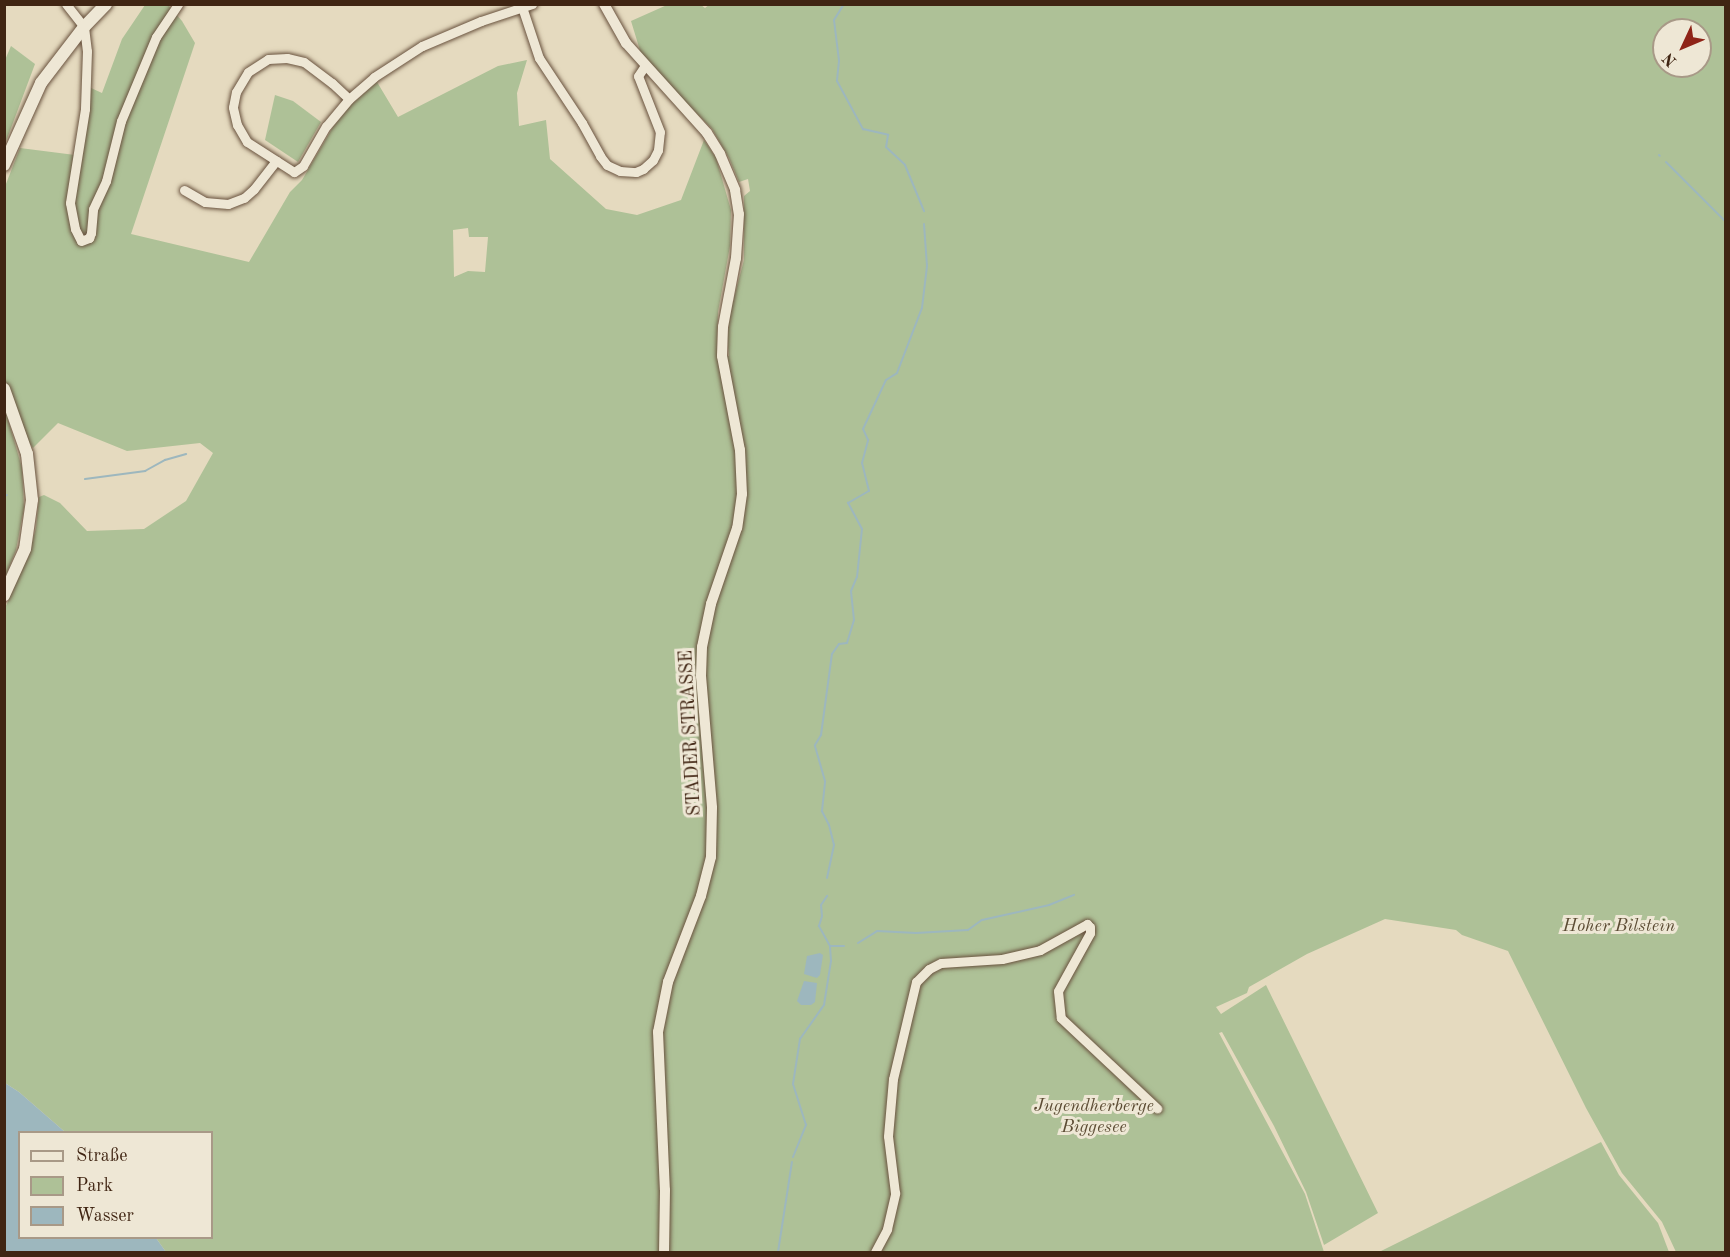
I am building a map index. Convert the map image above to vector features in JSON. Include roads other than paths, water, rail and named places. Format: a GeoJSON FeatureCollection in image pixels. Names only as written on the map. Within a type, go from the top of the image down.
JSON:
{"type":"FeatureCollection","features":[{"type":"Feature","properties":{"kind":"main road"},"geometry":{"type":"LineString","coordinates":[[4,165],[41,83],[84,27],[106,4]]}},
{"type":"Feature","properties":{"kind":"main road"},"geometry":{"type":"LineString","coordinates":[[4,388],[27,454],[32,500],[25,549],[4,595]]}},
{"type":"Feature","properties":{"kind":"street"},"geometry":{"type":"LineString","coordinates":[[66,4],[84,27],[88,78],[70,203],[75,229],[81,241],[89,238],[91,234],[93,208],[106,181],[121,121],[156,37],[178,4]]}},
{"type":"Feature","properties":{"kind":"street","name":"STADER STRASSE"},"geometry":{"type":"LineString","coordinates":[[604,4],[626,44],[707,133],[720,154],[735,190],[739,228],[736,258],[725,314],[722,356],[740,450],[742,494],[738,528],[711,604],[702,647],[701,676],[712,808],[711,857],[701,896],[668,982],[658,1032],[665,1190],[664,1252]]}},
{"type":"Feature","properties":{"kind":"street"},"geometry":{"type":"LineString","coordinates":[[349,99],[313,67],[292,58],[268,59],[248,72],[236,92],[233,107],[237,125],[247,142],[294,172],[300,171],[326,126],[349,99],[374,78],[422,46],[525,5],[539,58],[582,123],[600,156],[607,165],[620,171],[636,172],[653,160],[658,150],[660,132],[638,76],[644,66]]}},
{"type":"Feature","properties":{"kind":"street"},"geometry":{"type":"LineString","coordinates":[[184,190],[205,202],[228,204],[244,198],[276,161]]}},
{"type":"Feature","properties":{"kind":"street"},"geometry":{"type":"LineString","coordinates":[[875,1252],[887,1229],[895,1193],[888,1137],[893,1079],[916,982],[929,969],[941,963],[1002,959],[1040,950],[1087,924],[1090,927],[1090,933],[1058,991],[1061,1018],[1157,1108]]}},
{"type":"Feature","properties":{"kind":"water"},"geometry":{"type":"Polygon","coordinates":[[[820,953],[823,955],[820,975],[817,978],[804,974],[807,956],[820,953]]]}},
{"type":"Feature","properties":{"kind":"water"},"geometry":{"type":"Polygon","coordinates":[[[804,981],[817,983],[815,1002],[811,1005],[801,1005],[797,1001],[804,981]]]}},
{"type":"Feature","properties":{"kind":"water"},"geometry":{"type":"Polygon","coordinates":[[[5,1083],[19,1092],[64,1131],[18,1131],[18,1239],[157,1239],[166,1252],[5,1252],[5,1083]]]}},
{"type":"Feature","properties":{"kind":"waterway"},"geometry":{"type":"LineString","coordinates":[[844,4],[834,20],[839,61],[837,81],[863,129],[888,135],[886,147],[905,165],[924,211]]}},
{"type":"Feature","properties":{"kind":"waterway"},"geometry":{"type":"LineString","coordinates":[[1666,162],[1726,222]]}},
{"type":"Feature","properties":{"kind":"waterway"},"geometry":{"type":"LineString","coordinates":[[827,878],[834,845],[829,825],[822,811],[825,781],[815,745],[821,735],[832,654],[839,644],[847,643],[854,620],[851,591],[857,577],[862,529],[848,503],[869,491],[862,463],[868,440],[863,429],[886,380],[897,373],[922,308],[927,266],[924,224]]}},
{"type":"Feature","properties":{"kind":"waterway"},"geometry":{"type":"LineString","coordinates":[[85,479],[145,471],[165,460],[186,454]]}},
{"type":"Feature","properties":{"kind":"waterway"},"geometry":{"type":"LineString","coordinates":[[858,943],[877,931],[916,933],[968,930],[982,920],[1049,905],[1074,895]]}},
{"type":"Feature","properties":{"kind":"waterway"},"geometry":{"type":"LineString","coordinates":[[793,1157],[806,1125],[793,1084],[800,1039],[824,1005],[831,961],[830,946],[819,926],[822,916],[821,905],[827,896]]}},
{"type":"Feature","properties":{"kind":"waterway"},"geometry":{"type":"LineString","coordinates":[[830,946],[844,946]]}},
{"type":"Feature","properties":{"kind":"waterway"},"geometry":{"type":"LineString","coordinates":[[778,1252],[792,1162]]}},
{"type":"Feature","properties":{"kind":"park label","name":"Hoher Bilstein"},"geometry":{"type":"Point","coordinates":[1619,926]}},
{"type":"Feature","properties":{"kind":"park label","name":"Jugendherberge Biggesee"},"geometry":{"type":"Point","coordinates":[1094,1117]}}]}
